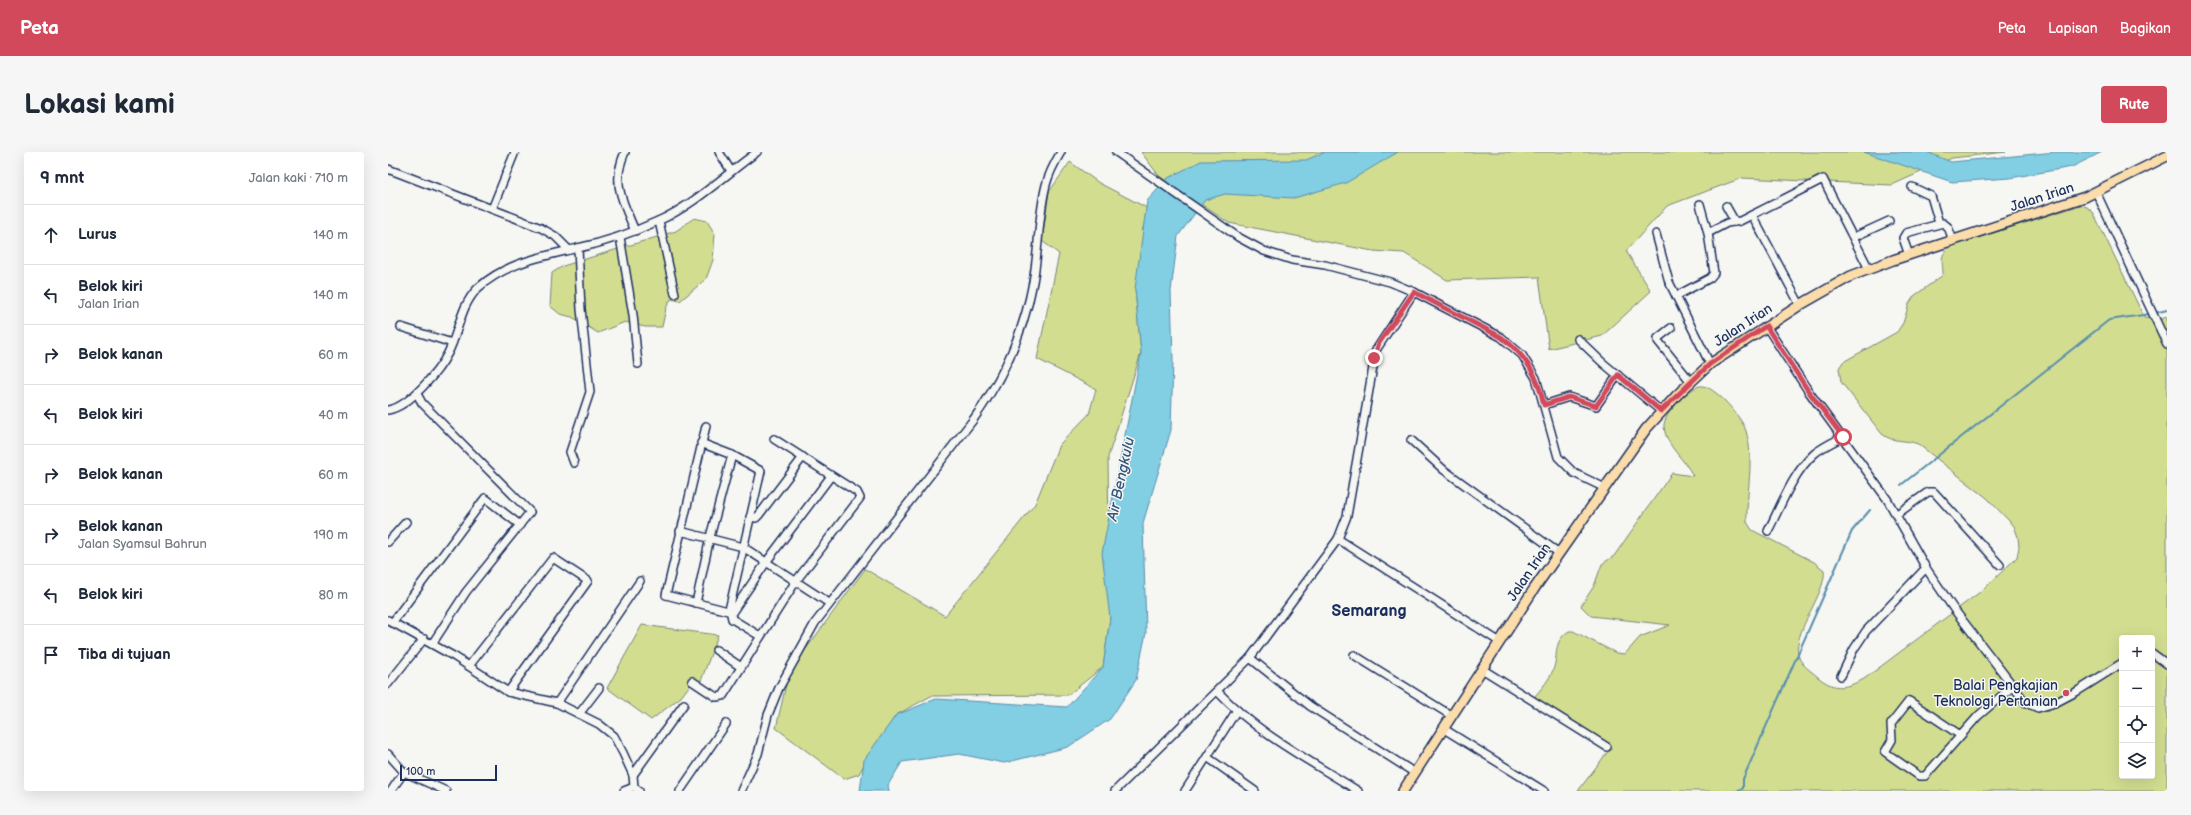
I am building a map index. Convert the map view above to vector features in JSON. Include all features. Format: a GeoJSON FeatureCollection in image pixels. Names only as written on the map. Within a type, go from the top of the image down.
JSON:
{"type":"FeatureCollection","features":[{"type":"Feature","properties":{"kind":"main road","name":"Jalan Irian"},"geometry":{"type":"LineString","coordinates":[[1403,791],[1559,552],[1646,429],[1661,411],[1710,364],[1800,305],[1869,269],[2096,192],[2167,156]]}},
{"type":"Feature","properties":{"kind":"street"},"geometry":{"type":"LineString","coordinates":[[492,209],[515,152]]}},
{"type":"Feature","properties":{"kind":"street"},"geometry":{"type":"LineString","coordinates":[[625,152],[617,174],[618,188],[635,231]]}},
{"type":"Feature","properties":{"kind":"street"},"geometry":{"type":"LineString","coordinates":[[719,152],[731,171]]}},
{"type":"Feature","properties":{"kind":"street"},"geometry":{"type":"LineString","coordinates":[[388,410],[417,394],[444,360],[468,301],[490,278],[531,258],[620,237],[659,221],[686,206],[757,152]]}},
{"type":"Feature","properties":{"kind":"street"},"geometry":{"type":"LineString","coordinates":[[741,791],[758,754],[768,714],[791,662],[829,603],[961,437],[989,399],[1000,379],[1023,325],[1030,299],[1046,184],[1061,152]]}},
{"type":"Feature","properties":{"kind":"street"},"geometry":{"type":"LineString","coordinates":[[1116,152],[1156,182],[1238,236],[1275,255],[1366,275],[1414,292],[1501,337],[1514,346],[1529,363],[1536,378],[1553,445],[1558,457],[1574,473],[1605,488]]}},
{"type":"Feature","properties":{"kind":"street"},"geometry":{"type":"LineString","coordinates":[[388,169],[541,228],[555,236],[569,250]]}},
{"type":"Feature","properties":{"kind":"street"},"geometry":{"type":"LineString","coordinates":[[1708,233],[1727,223],[1735,222],[1752,215],[1788,195],[1823,179],[1854,237],[1869,269]]}},
{"type":"Feature","properties":{"kind":"street"},"geometry":{"type":"LineString","coordinates":[[1912,187],[1931,196],[1939,223]]}},
{"type":"Feature","properties":{"kind":"street"},"geometry":{"type":"LineString","coordinates":[[2096,192],[2167,344]]}},
{"type":"Feature","properties":{"kind":"street"},"geometry":{"type":"LineString","coordinates":[[1676,296],[1712,275],[1714,270],[1708,233],[1700,204]]}},
{"type":"Feature","properties":{"kind":"street"},"geometry":{"type":"LineString","coordinates":[[1726,206],[1735,222]]}},
{"type":"Feature","properties":{"kind":"street"},"geometry":{"type":"LineString","coordinates":[[1752,215],[1800,305]]}},
{"type":"Feature","properties":{"kind":"street"},"geometry":{"type":"LineString","coordinates":[[659,221],[675,294]]}},
{"type":"Feature","properties":{"kind":"street"},"geometry":{"type":"LineString","coordinates":[[1854,237],[1889,221]]}},
{"type":"Feature","properties":{"kind":"street"},"geometry":{"type":"LineString","coordinates":[[1909,255],[1904,235],[1939,223],[1947,225],[1953,240]]}},
{"type":"Feature","properties":{"kind":"street"},"geometry":{"type":"LineString","coordinates":[[1656,234],[1668,282],[1710,364]]}},
{"type":"Feature","properties":{"kind":"street"},"geometry":{"type":"LineString","coordinates":[[620,237],[634,314],[638,364]]}},
{"type":"Feature","properties":{"kind":"street"},"geometry":{"type":"LineString","coordinates":[[574,463],[570,452],[590,392],[581,309],[578,248]]}},
{"type":"Feature","properties":{"kind":"street"},"geometry":{"type":"LineString","coordinates":[[1115,791],[1218,692],[1250,658],[1338,539],[1347,516],[1376,350],[1414,292]]}},
{"type":"Feature","properties":{"kind":"street"},"geometry":{"type":"LineString","coordinates":[[1766,326],[1809,392],[1843,437],[1897,514],[1926,568],[1970,631],[2026,703],[2035,707],[2042,707],[2076,692],[2119,665]]}},
{"type":"Feature","properties":{"kind":"street"},"geometry":{"type":"LineString","coordinates":[[401,327],[452,343]]}},
{"type":"Feature","properties":{"kind":"street"},"geometry":{"type":"LineString","coordinates":[[1672,328],[1658,338],[1658,340],[1690,382]]}},
{"type":"Feature","properties":{"kind":"street"},"geometry":{"type":"LineString","coordinates":[[1578,339],[1661,411]]}},
{"type":"Feature","properties":{"kind":"street"},"geometry":{"type":"LineString","coordinates":[[1544,405],[1569,397],[1596,406],[1618,375]]}},
{"type":"Feature","properties":{"kind":"street"},"geometry":{"type":"LineString","coordinates":[[417,394],[422,402],[530,512],[466,592],[432,644]]}},
{"type":"Feature","properties":{"kind":"street"},"geometry":{"type":"LineString","coordinates":[[706,426],[666,595],[730,611]]}},
{"type":"Feature","properties":{"kind":"street"},"geometry":{"type":"LineString","coordinates":[[1768,531],[1792,485],[1809,459],[1824,447],[1843,437]]}},
{"type":"Feature","properties":{"kind":"street"},"geometry":{"type":"LineString","coordinates":[[692,681],[714,696],[720,698],[724,694],[796,581],[860,497],[857,492],[774,439]]}},
{"type":"Feature","properties":{"kind":"street"},"geometry":{"type":"LineString","coordinates":[[1411,440],[1444,470],[1559,552]]}},
{"type":"Feature","properties":{"kind":"street"},"geometry":{"type":"LineString","coordinates":[[701,443],[732,455],[761,471],[730,611],[732,619],[760,636]]}},
{"type":"Feature","properties":{"kind":"street"},"geometry":{"type":"LineString","coordinates":[[696,603],[710,537],[732,455]]}},
{"type":"Feature","properties":{"kind":"street"},"geometry":{"type":"LineString","coordinates":[[750,517],[756,518],[759,515],[803,457]]}},
{"type":"Feature","properties":{"kind":"street"},"geometry":{"type":"LineString","coordinates":[[730,611],[831,476]]}},
{"type":"Feature","properties":{"kind":"street"},"geometry":{"type":"LineString","coordinates":[[1897,514],[1928,492],[1934,492],[2000,564]]}},
{"type":"Feature","properties":{"kind":"street"},"geometry":{"type":"LineString","coordinates":[[520,525],[485,498],[390,622],[424,639],[508,692],[557,704],[599,724],[614,736],[624,753],[633,775],[636,789],[624,791]]}},
{"type":"Feature","properties":{"kind":"street"},"geometry":{"type":"LineString","coordinates":[[388,542],[406,522]]}},
{"type":"Feature","properties":{"kind":"street"},"geometry":{"type":"LineString","coordinates":[[680,531],[710,537],[743,547],[767,561],[829,603]]}},
{"type":"Feature","properties":{"kind":"street"},"geometry":{"type":"LineString","coordinates":[[1338,539],[1500,642]]}},
{"type":"Feature","properties":{"kind":"street"},"geometry":{"type":"LineString","coordinates":[[469,666],[553,558],[588,581],[508,692]]}},
{"type":"Feature","properties":{"kind":"street"},"geometry":{"type":"LineString","coordinates":[[1841,676],[1854,649],[1866,631],[1926,568]]}},
{"type":"Feature","properties":{"kind":"street"},"geometry":{"type":"LineString","coordinates":[[557,704],[640,581]]}},
{"type":"Feature","properties":{"kind":"street"},"geometry":{"type":"LineString","coordinates":[[388,684],[424,639]]}},
{"type":"Feature","properties":{"kind":"street"},"geometry":{"type":"LineString","coordinates":[[716,650],[742,667]]}},
{"type":"Feature","properties":{"kind":"street"},"geometry":{"type":"LineString","coordinates":[[1354,655],[1452,716]]}},
{"type":"Feature","properties":{"kind":"street"},"geometry":{"type":"LineString","coordinates":[[2155,655],[2167,664]]}},
{"type":"Feature","properties":{"kind":"street"},"geometry":{"type":"LineString","coordinates":[[1250,658],[1310,706],[1415,773]]}},
{"type":"Feature","properties":{"kind":"street"},"geometry":{"type":"LineString","coordinates":[[1482,669],[1607,747]]}},
{"type":"Feature","properties":{"kind":"street"},"geometry":{"type":"LineString","coordinates":[[1960,735],[1909,701],[1891,724],[1892,740],[1884,752],[1923,777],[1978,716],[2013,686]]}},
{"type":"Feature","properties":{"kind":"street"},"geometry":{"type":"LineString","coordinates":[[579,714],[599,688]]}},
{"type":"Feature","properties":{"kind":"street"},"geometry":{"type":"LineString","coordinates":[[1218,692],[1237,710],[1285,747],[1358,791]]}},
{"type":"Feature","properties":{"kind":"street"},"geometry":{"type":"LineString","coordinates":[[633,775],[684,704]]}},
{"type":"Feature","properties":{"kind":"street"},"geometry":{"type":"LineString","coordinates":[[1185,791],[1237,710]]}},
{"type":"Feature","properties":{"kind":"street"},"geometry":{"type":"LineString","coordinates":[[680,791],[726,724]]}},
{"type":"Feature","properties":{"kind":"street"},"geometry":{"type":"LineString","coordinates":[[1444,729],[1544,791]]}},
{"type":"Feature","properties":{"kind":"street"},"geometry":{"type":"LineString","coordinates":[[388,754],[404,772],[442,790]]}},
{"type":"Feature","properties":{"kind":"street"},"geometry":{"type":"LineString","coordinates":[[1207,757],[1255,791]]}},
{"type":"Feature","properties":{"kind":"street"},"geometry":{"type":"LineString","coordinates":[[391,791],[404,772]]}},
{"type":"Feature","properties":{"kind":"green space"},"geometry":{"type":"Polygon","coordinates":[[[1141,152],[2006,152],[1952,158],[1892,185],[1742,178],[1667,206],[1626,251],[1651,291],[1602,336],[1549,349],[1539,277],[1447,280],[1404,253],[1373,251],[1229,223],[1159,176],[1141,152]]]}},
{"type":"Feature","properties":{"kind":"green space"},"geometry":{"type":"Polygon","coordinates":[[[1070,162],[1099,183],[1149,209],[1142,231],[1151,257],[1135,289],[1141,353],[1108,457],[1110,618],[1103,667],[1068,695],[931,696],[896,715],[869,755],[859,774],[844,779],[776,728],[789,672],[865,569],[945,616],[1035,504],[1059,445],[1089,414],[1096,389],[1037,359],[1059,254],[1042,241],[1049,192],[1070,162]]]}},
{"type":"Feature","properties":{"kind":"green space"},"geometry":{"type":"Polygon","coordinates":[[[2081,205],[2087,207],[2093,212],[2144,317],[2162,319],[2167,316],[2167,791],[1578,791],[1609,750],[1610,745],[1536,702],[1535,696],[1551,674],[1555,664],[1558,644],[1564,635],[1569,631],[1573,631],[1616,653],[1625,654],[1640,637],[1670,625],[1591,616],[1581,606],[1594,586],[1602,564],[1614,556],[1672,473],[1693,476],[1668,441],[1664,427],[1667,416],[1672,409],[1683,397],[1695,388],[1700,386],[1713,390],[1734,411],[1744,426],[1749,442],[1750,454],[1747,522],[1752,530],[1814,562],[1824,570],[1823,580],[1819,592],[1801,631],[1798,644],[1798,655],[1805,666],[1825,682],[1841,687],[1864,679],[1984,589],[2017,557],[2019,547],[2018,537],[2014,526],[1987,498],[1918,444],[1890,439],[1882,434],[1841,382],[1839,368],[1843,362],[1897,332],[1903,323],[1909,304],[1914,296],[1943,275],[1942,258],[1952,246],[2081,205]]]}},
{"type":"Feature","properties":{"kind":"green space"},"geometry":{"type":"Polygon","coordinates":[[[694,218],[707,221],[715,234],[713,260],[706,279],[680,301],[671,299],[666,308],[662,327],[645,327],[625,322],[598,333],[572,317],[560,314],[550,306],[552,273],[563,266],[676,231],[694,218]]]}},
{"type":"Feature","properties":{"kind":"green space"},"geometry":{"type":"Polygon","coordinates":[[[642,625],[718,635],[701,681],[690,685],[681,697],[651,720],[607,688],[642,625]]]}},
{"type":"Feature","properties":{"kind":"water","name":"Air Bengkulu"},"geometry":{"type":"Polygon","coordinates":[[[1325,152],[1398,152],[1346,183],[1294,198],[1225,194],[1205,200],[1178,236],[1171,291],[1173,359],[1171,430],[1143,523],[1146,633],[1136,680],[1110,719],[1068,747],[1004,763],[959,754],[902,762],[888,785],[889,791],[860,791],[864,760],[896,715],[936,699],[1067,707],[1103,667],[1110,618],[1102,553],[1141,353],[1135,289],[1147,201],[1168,178],[1201,161],[1306,160],[1325,152]]]}},
{"type":"Feature","properties":{"kind":"water"},"geometry":{"type":"Polygon","coordinates":[[[1864,152],[1927,152],[1951,162],[2056,152],[2102,152],[2072,167],[2010,178],[1952,182],[1864,152]]]}},
{"type":"Feature","properties":{"kind":"waterway"},"geometry":{"type":"LineString","coordinates":[[2155,313],[2167,310]]}},
{"type":"Feature","properties":{"kind":"waterway"},"geometry":{"type":"LineString","coordinates":[[1901,485],[2109,320],[2150,314]]}},
{"type":"Feature","properties":{"kind":"waterway"},"geometry":{"type":"LineString","coordinates":[[1737,791],[1743,788],[1743,779],[1852,531],[1870,510]]}},
{"type":"Feature","properties":{"kind":"place","name":"Balai Pengkajian Teknologi Pertanian"},"geometry":{"type":"Point","coordinates":[2066,693]}},
{"type":"Feature","properties":{"kind":"district","name":"Semarang"},"geometry":{"type":"Point","coordinates":[1369,611]}},
{"type":"Feature","properties":{"kind":"route"},"geometry":{"type":"LineString","coordinates":[[1374,358],[1379,343],[1414,292],[1444,309],[1501,337],[1514,346],[1529,363],[1541,391],[1544,405],[1569,397],[1576,398],[1596,406],[1618,375],[1661,411],[1710,364],[1766,326],[1809,392],[1843,437]]}}]}
